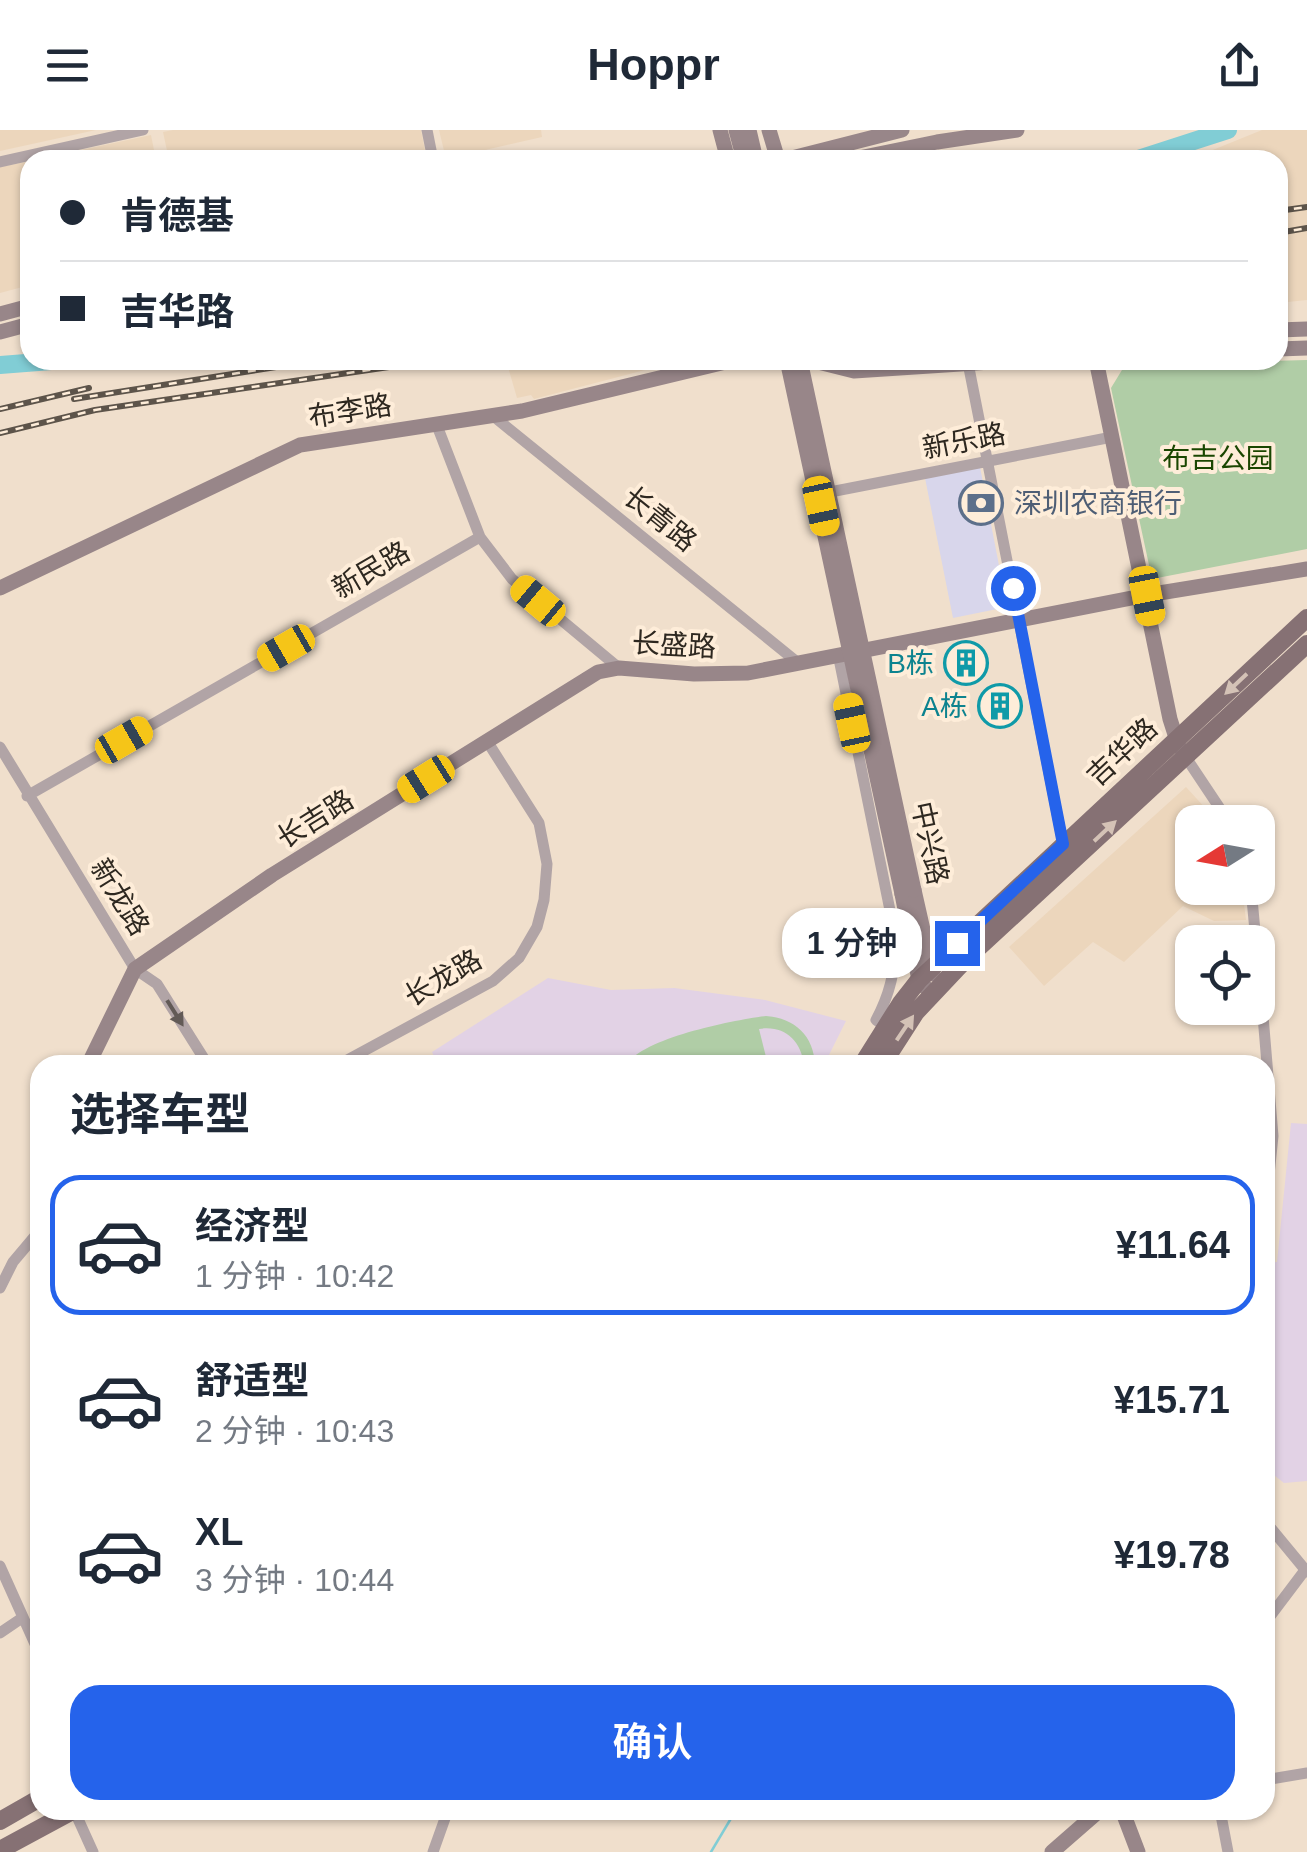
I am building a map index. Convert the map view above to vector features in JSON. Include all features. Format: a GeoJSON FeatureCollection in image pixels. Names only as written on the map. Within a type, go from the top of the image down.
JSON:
{"type":"FeatureCollection","features":[{"type":"Feature","properties":{"kind":"main road"},"geometry":{"type":"LineString","coordinates":[[821,150],[902,130]]}},
{"type":"Feature","properties":{"kind":"main road"},"geometry":{"type":"LineString","coordinates":[[894,150],[1018,130]]}},
{"type":"Feature","properties":{"kind":"main road","name":"布李路"},"geometry":{"type":"LineString","coordinates":[[0,588],[300,444],[492,415],[690,370]]}},
{"type":"Feature","properties":{"kind":"main road","name":"中兴路"},"geometry":{"type":"LineString","coordinates":[[796,370],[925,987]]}},
{"type":"Feature","properties":{"kind":"main road"},"geometry":{"type":"LineString","coordinates":[[1098,370],[1180,748]]}},
{"type":"Feature","properties":{"kind":"main road","name":"长盛路"},"geometry":{"type":"LineString","coordinates":[[618,668],[694,674],[748,673],[1307,569]]}},
{"type":"Feature","properties":{"kind":"main road","name":"吉华路"},"geometry":{"type":"LineString","coordinates":[[868,1055],[886,1027],[925,987],[1180,748],[1307,618]]}},
{"type":"Feature","properties":{"kind":"main road","name":"吉华路"},"geometry":{"type":"LineString","coordinates":[[888,1055],[933,966],[1063,844],[1307,644]]}},
{"type":"Feature","properties":{"kind":"main road","name":"长吉路"},"geometry":{"type":"LineString","coordinates":[[93,1055],[135,969],[272,875],[487,741],[598,672],[618,668]]}},
{"type":"Feature","properties":{"kind":"main road","name":"中兴路"},"geometry":{"type":"LineString","coordinates":[[908,892],[933,966]]}},
{"type":"Feature","properties":{"kind":"main road"},"geometry":{"type":"LineString","coordinates":[[0,1821],[30,1804]]}},
{"type":"Feature","properties":{"kind":"main road"},"geometry":{"type":"LineString","coordinates":[[0,1850],[56,1820]]}},
{"type":"Feature","properties":{"kind":"main road"},"geometry":{"type":"LineString","coordinates":[[1038,1852],[1075,1820]]}},
{"type":"Feature","properties":{"kind":"main road"},"geometry":{"type":"LineString","coordinates":[[1052,1852],[1089,1820]]}},
{"type":"Feature","properties":{"kind":"main road"},"geometry":{"type":"LineString","coordinates":[[1122,1820],[1130,1852]]}},
{"type":"Feature","properties":{"kind":"main road"},"geometry":{"type":"LineString","coordinates":[[1124,1820],[1138,1852]]}},
{"type":"Feature","properties":{"kind":"street"},"geometry":{"type":"LineString","coordinates":[[54,150],[144,130]]}},
{"type":"Feature","properties":{"kind":"street"},"geometry":{"type":"LineString","coordinates":[[796,370],[825,493],[894,930],[896,961],[876,1020],[886,1027]]}},
{"type":"Feature","properties":{"kind":"street"},"geometry":{"type":"LineString","coordinates":[[796,370],[849,652]]}},
{"type":"Feature","properties":{"kind":"street"},"geometry":{"type":"LineString","coordinates":[[969,370],[1063,844]]}},
{"type":"Feature","properties":{"kind":"street","name":"长青路"},"geometry":{"type":"LineString","coordinates":[[492,415],[797,662]]}},
{"type":"Feature","properties":{"kind":"street","name":"长盛路"},"geometry":{"type":"LineString","coordinates":[[436,423],[480,536],[512,579],[618,668]]}},
{"type":"Feature","properties":{"kind":"street","name":"新乐路"},"geometry":{"type":"LineString","coordinates":[[825,493],[1112,437]]}},
{"type":"Feature","properties":{"kind":"street","name":"新民路"},"geometry":{"type":"LineString","coordinates":[[28,796],[480,536]]}},
{"type":"Feature","properties":{"kind":"street","name":"长龙路"},"geometry":{"type":"LineString","coordinates":[[357,1055],[494,981],[519,958],[537,927],[547,864],[538,823],[487,741]]}},
{"type":"Feature","properties":{"kind":"street","name":"新龙路"},"geometry":{"type":"LineString","coordinates":[[0,746],[135,969],[157,984],[202,1055]]}},
{"type":"Feature","properties":{"kind":"street"},"geometry":{"type":"LineString","coordinates":[[1180,748],[1218,805]]}},
{"type":"Feature","properties":{"kind":"street"},"geometry":{"type":"LineString","coordinates":[[1263,1025],[1265,1055]]}},
{"type":"Feature","properties":{"kind":"street"},"geometry":{"type":"LineString","coordinates":[[0,1288],[13,1262],[30,1242]]}},
{"type":"Feature","properties":{"kind":"street"},"geometry":{"type":"LineString","coordinates":[[1275,1533],[1306,1571],[1275,1610]]}},
{"type":"Feature","properties":{"kind":"street"},"geometry":{"type":"LineString","coordinates":[[0,1566],[30,1634]]}},
{"type":"Feature","properties":{"kind":"street"},"geometry":{"type":"LineString","coordinates":[[0,1633],[22,1618]]}},
{"type":"Feature","properties":{"kind":"street"},"geometry":{"type":"LineString","coordinates":[[1275,1778],[1307,1773]]}},
{"type":"Feature","properties":{"kind":"street"},"geometry":{"type":"LineString","coordinates":[[78,1820],[92,1852]]}},
{"type":"Feature","properties":{"kind":"street"},"geometry":{"type":"LineString","coordinates":[[434,1852],[445,1820]]}},
{"type":"Feature","properties":{"kind":"street"},"geometry":{"type":"LineString","coordinates":[[1222,1820],[1228,1852]]}},
{"type":"Feature","properties":{"kind":"shaded area"},"geometry":{"type":"Polygon","coordinates":[[[0,130],[96,130],[0,151],[0,130]]]}},
{"type":"Feature","properties":{"kind":"shaded area"},"geometry":{"type":"Polygon","coordinates":[[[421,130],[425,150],[167,150],[163,132],[421,130]]]}},
{"type":"Feature","properties":{"kind":"shaded area"},"geometry":{"type":"Polygon","coordinates":[[[439,130],[541,130],[542,137],[485,150],[444,150],[439,130]]]}},
{"type":"Feature","properties":{"kind":"shaded area"},"geometry":{"type":"Polygon","coordinates":[[[1262,130],[1307,130],[1307,300],[1288,302],[1288,150],[1213,150],[1262,130]]]}},
{"type":"Feature","properties":{"kind":"shaded area"},"geometry":{"type":"Polygon","coordinates":[[[151,135],[154,150],[81,150],[151,135]]]}},
{"type":"Feature","properties":{"kind":"shaded area"},"geometry":{"type":"Polygon","coordinates":[[[20,163],[20,288],[0,293],[0,167],[20,163]]]}},
{"type":"Feature","properties":{"kind":"shaded area"},"geometry":{"type":"Polygon","coordinates":[[[509,370],[645,370],[534,399],[531,395],[517,398],[509,370]]]}},
{"type":"Feature","properties":{"kind":"shaded area"},"geometry":{"type":"Polygon","coordinates":[[[980,467],[1007,607],[953,618],[925,478],[980,467]]]}},
{"type":"Feature","properties":{"kind":"shaded area"},"geometry":{"type":"Polygon","coordinates":[[[1186,787],[1202,805],[1175,805],[1175,905],[1244,905],[1246,920],[1214,921],[1183,906],[1124,962],[1093,942],[1044,986],[1009,947],[1186,787]]]}},
{"type":"Feature","properties":{"kind":"shaded area"},"geometry":{"type":"Polygon","coordinates":[[[548,978],[611,990],[674,988],[765,1000],[846,1021],[829,1055],[432,1052],[548,978]]]}},
{"type":"Feature","properties":{"kind":"shaded area"},"geometry":{"type":"Polygon","coordinates":[[[1291,1123],[1307,1124],[1307,1481],[1284,1483],[1275,1476],[1277,1262],[1291,1123]]]}},
{"type":"Feature","properties":{"kind":"green space","name":"布吉公园"},"geometry":{"type":"Polygon","coordinates":[[[1307,360],[1307,549],[1152,579],[1111,388],[1122,370],[1288,370],[1288,361],[1307,360]]]}},
{"type":"Feature","properties":{"kind":"green space"},"geometry":{"type":"Polygon","coordinates":[[[776,1017],[801,1030],[814,1055],[801,1055],[790,1036],[768,1028],[759,1029],[766,1055],[636,1055],[669,1039],[712,1026],[776,1017]]]}},
{"type":"Feature","properties":{"kind":"waterway"},"geometry":{"type":"LineString","coordinates":[[1166,150],[1228,130]]}},
{"type":"Feature","properties":{"kind":"waterway"},"geometry":{"type":"LineString","coordinates":[[0,365],[20,363]]}},
{"type":"Feature","properties":{"kind":"waterway"},"geometry":{"type":"LineString","coordinates":[[711,1852],[730,1820]]}},
{"type":"Feature","properties":{"kind":"railway"},"geometry":{"type":"LineString","coordinates":[[1288,210],[1307,207]]}},
{"type":"Feature","properties":{"kind":"railway"},"geometry":{"type":"LineString","coordinates":[[1288,231],[1307,228]]}},
{"type":"Feature","properties":{"kind":"railway"},"geometry":{"type":"LineString","coordinates":[[74,399],[258,370]]}},
{"type":"Feature","properties":{"kind":"railway"},"geometry":{"type":"LineString","coordinates":[[0,433],[95,410],[369,370]]}},
{"type":"Feature","properties":{"kind":"railway"},"geometry":{"type":"LineString","coordinates":[[0,409],[89,388]]}},
{"type":"Feature","properties":{"kind":"place","name":"深圳农商银行"},"geometry":{"type":"Point","coordinates":[981,503]}},
{"type":"Feature","properties":{"kind":"place","name":"B栋"},"geometry":{"type":"Point","coordinates":[966,663]}},
{"type":"Feature","properties":{"kind":"place","name":"A栋"},"geometry":{"type":"Point","coordinates":[1000,706]}},
{"type":"Feature","properties":{"kind":"route"},"geometry":{"type":"LineString","coordinates":[[957,943],[1063,844],[1013,588]]}}]}
